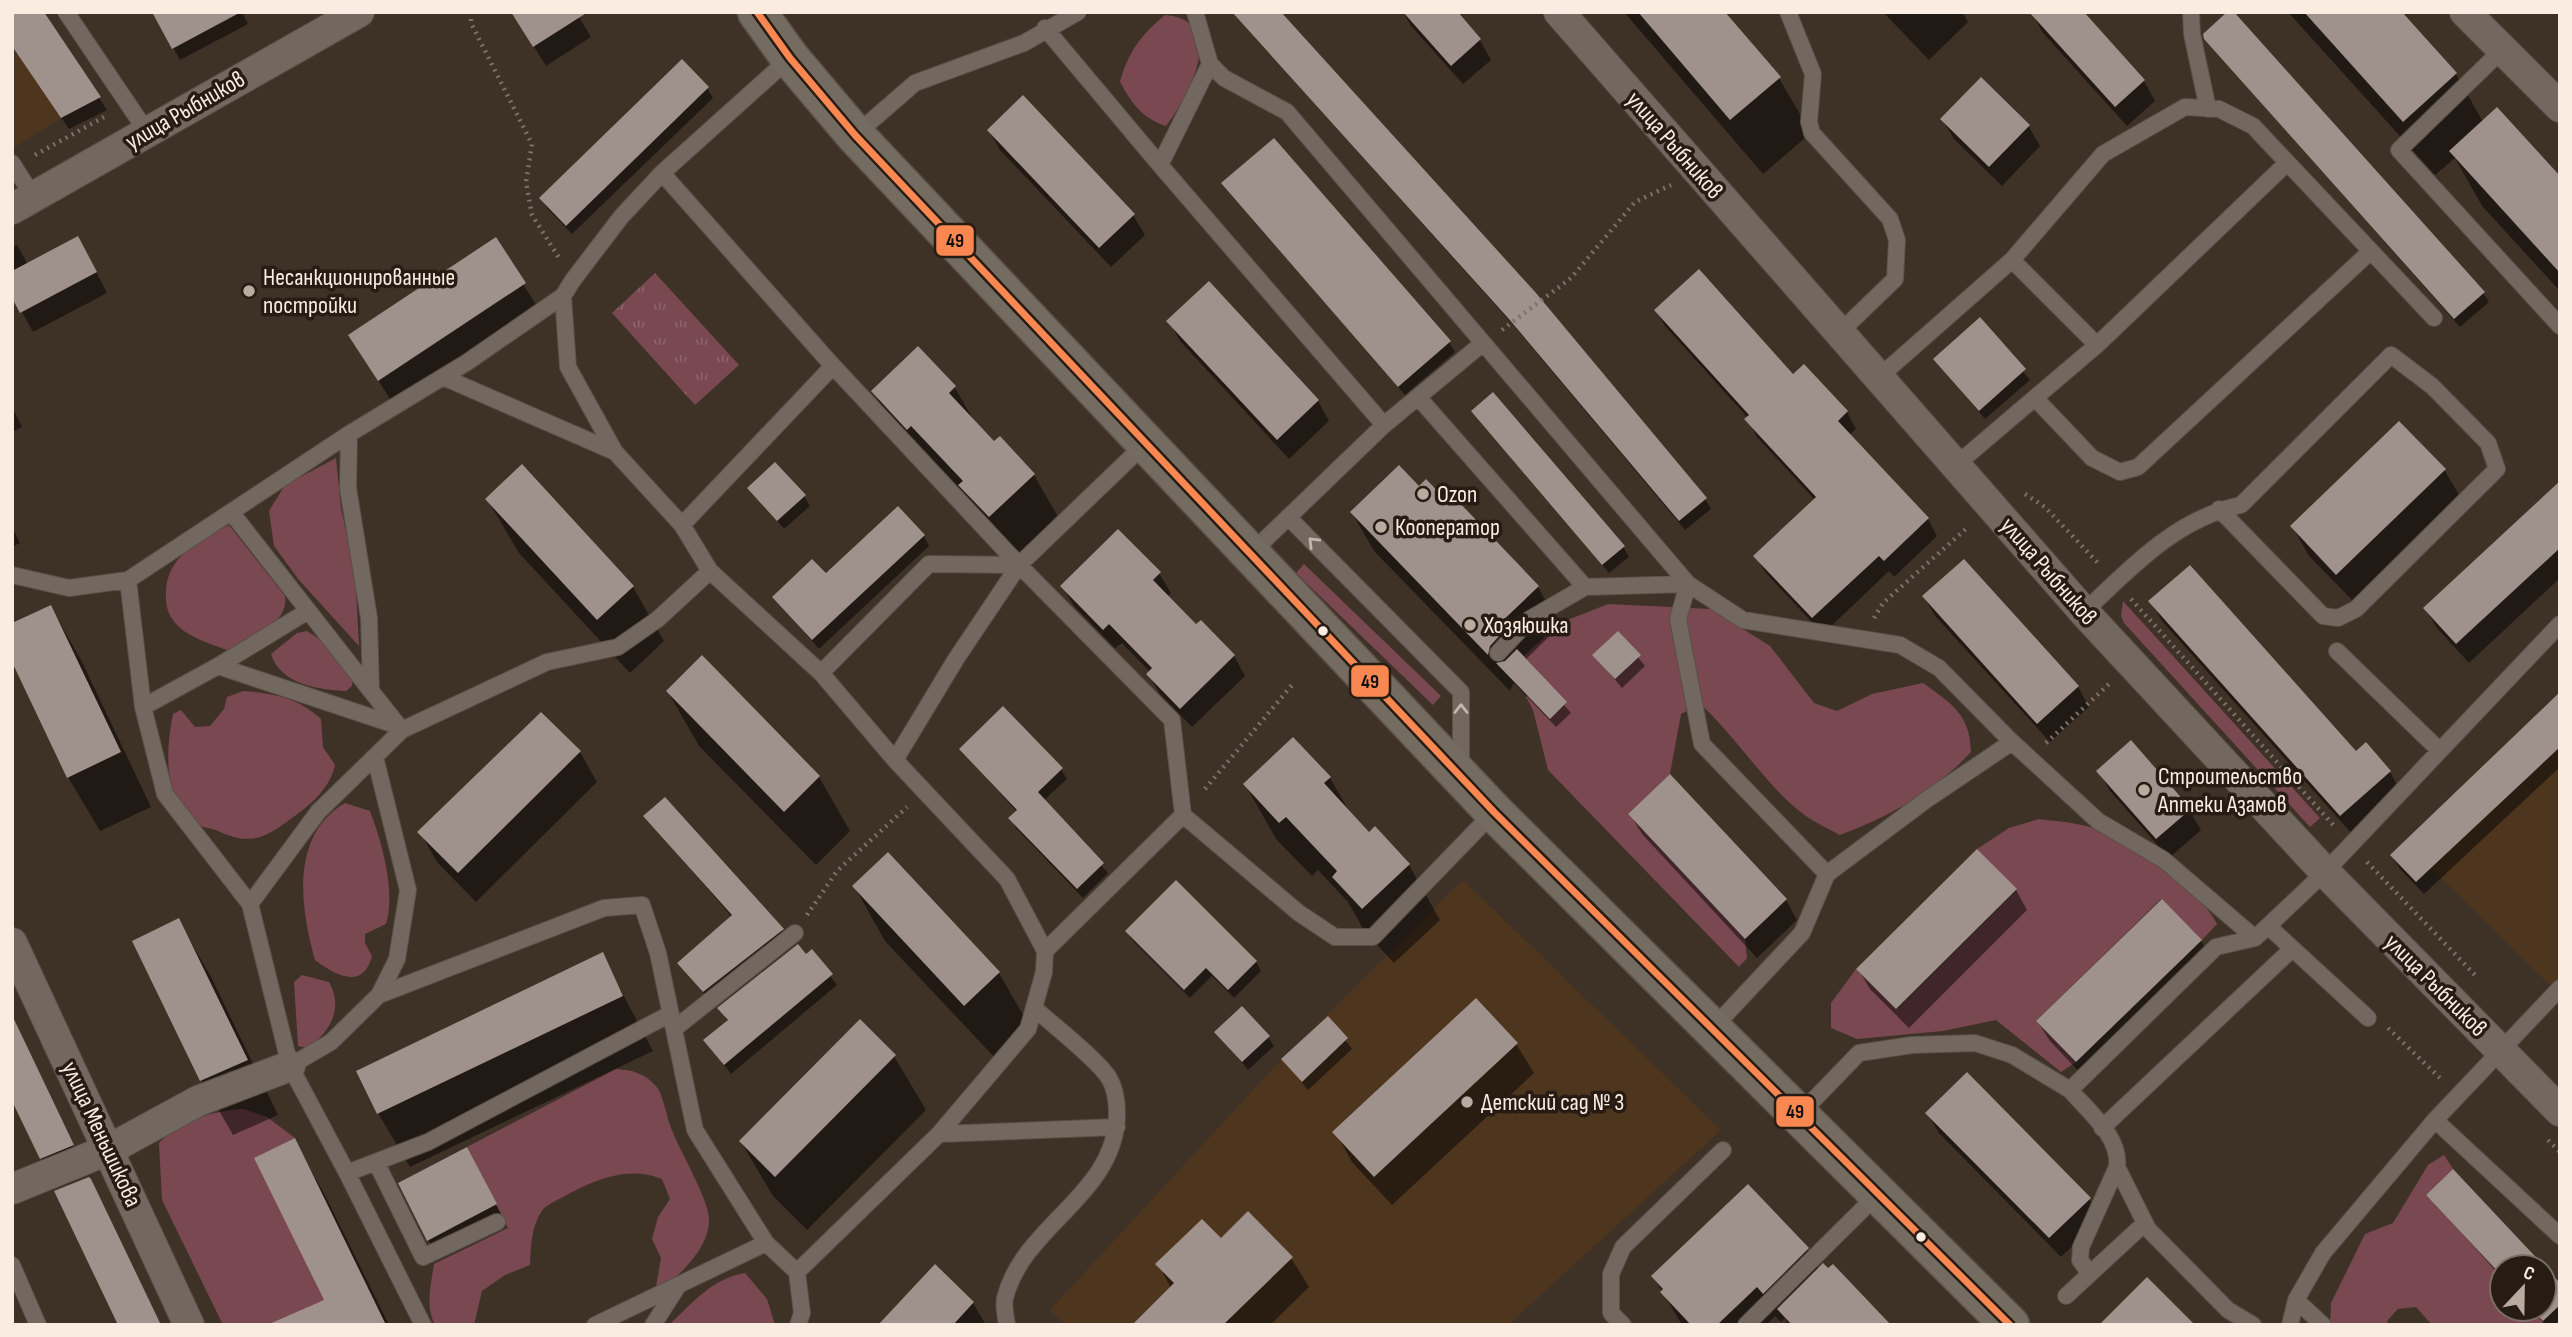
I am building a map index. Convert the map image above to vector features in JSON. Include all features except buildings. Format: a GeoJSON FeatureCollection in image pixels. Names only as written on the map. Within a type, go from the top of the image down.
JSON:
{"type":"FeatureCollection","features":[{"type":"Feature","properties":{"kind":"main road"},"geometry":{"type":"LineString","coordinates":[[757,12],[790,58],[855,135],[1494,813],[2010,1325]]}},
{"type":"Feature","properties":{"kind":"street","name":"улица Рыбников"},"geometry":{"type":"LineString","coordinates":[[23,204],[359,12]]}},
{"type":"Feature","properties":{"kind":"street","name":"улица Рыбников"},"geometry":{"type":"LineString","coordinates":[[1559,12],[2084,611],[2325,872],[2560,1111]]}},
{"type":"Feature","properties":{"kind":"street"},"geometry":{"type":"LineString","coordinates":[[2474,15],[2560,107]]}},
{"type":"Feature","properties":{"kind":"street","name":"улица Меньшикова"},"geometry":{"type":"LineString","coordinates":[[12,943],[110,1149],[189,1325]]}},
{"type":"Feature","properties":{"kind":"street"},"geometry":{"type":"LineString","coordinates":[[12,1189],[110,1149],[198,1101],[290,1066]]}},
{"type":"Feature","properties":{"kind":"lane"},"geometry":{"type":"LineString","coordinates":[[66,12],[147,132]]}},
{"type":"Feature","properties":{"kind":"lane"},"geometry":{"type":"LineString","coordinates":[[855,135],[915,83],[1024,43],[1045,28],[1078,12]]}},
{"type":"Feature","properties":{"kind":"lane"},"geometry":{"type":"LineString","coordinates":[[1195,12],[1210,64],[1224,78],[1287,112],[1688,584],[1743,620],[1900,645],[1939,668],[2012,742],[2098,821],[2164,860],[2255,938]]}},
{"type":"Feature","properties":{"kind":"lane"},"geometry":{"type":"LineString","coordinates":[[1788,12],[1813,74],[1809,122],[1812,133],[1890,219],[1897,240],[1895,279],[1839,333]]}},
{"type":"Feature","properties":{"kind":"lane"},"geometry":{"type":"LineString","coordinates":[[2191,12],[2192,34],[2208,109]]}},
{"type":"Feature","properties":{"kind":"lane"},"geometry":{"type":"LineString","coordinates":[[1045,28],[1384,425]]}},
{"type":"Feature","properties":{"kind":"lane"},"geometry":{"type":"LineString","coordinates":[[2503,49],[2399,150],[2560,326]]}},
{"type":"Feature","properties":{"kind":"lane"},"geometry":{"type":"LineString","coordinates":[[12,575],[69,588],[128,580],[349,434],[443,377],[563,296],[621,217],[662,173],[790,58]]}},
{"type":"Feature","properties":{"kind":"lane"},"geometry":{"type":"LineString","coordinates":[[1160,164],[1210,64]]}},
{"type":"Feature","properties":{"kind":"lane"},"geometry":{"type":"LineString","coordinates":[[1878,378],[2012,260],[2103,154],[2185,107],[2219,109],[2253,126],[2434,318]]}},
{"type":"Feature","properties":{"kind":"lane"},"geometry":{"type":"LineString","coordinates":[[12,163],[23,204]]}},
{"type":"Feature","properties":{"kind":"lane"},"geometry":{"type":"LineString","coordinates":[[1956,465],[2097,345],[2287,163]]}},
{"type":"Feature","properties":{"kind":"lane"},"geometry":{"type":"LineString","coordinates":[[662,173],[833,366],[1019,565],[1172,720],[1183,815],[1299,913],[1335,937],[1373,937],[1494,813]]}},
{"type":"Feature","properties":{"kind":"lane"},"geometry":{"type":"LineString","coordinates":[[2035,398],[2092,458],[2120,472],[2138,467],[2371,251]]}},
{"type":"Feature","properties":{"kind":"lane"},"geometry":{"type":"LineString","coordinates":[[2012,260],[2097,345]]}},
{"type":"Feature","properties":{"kind":"lane"},"geometry":{"type":"LineString","coordinates":[[563,296],[568,367],[615,452],[682,525],[710,571],[821,673],[895,760],[1007,879],[1045,951],[1044,972],[1028,1029],[939,1134],[797,1272]]}},
{"type":"Feature","properties":{"kind":"lane"},"geometry":{"type":"LineString","coordinates":[[1250,554],[1384,425],[1483,343]]}},
{"type":"Feature","properties":{"kind":"lane"},"geometry":{"type":"LineString","coordinates":[[2084,611],[2185,524],[2219,509],[2241,505],[2391,355],[2432,386],[2488,443],[2497,469],[2356,609],[2338,618],[2323,615],[2219,509]]}},
{"type":"Feature","properties":{"kind":"lane"},"geometry":{"type":"LineString","coordinates":[[682,525],[833,366]]}},
{"type":"Feature","properties":{"kind":"lane"},"geometry":{"type":"LineString","coordinates":[[443,377],[615,452]]}},
{"type":"Feature","properties":{"kind":"lane"},"geometry":{"type":"LineString","coordinates":[[1418,397],[1586,587]]}},
{"type":"Feature","properties":{"kind":"lane"},"geometry":{"type":"LineString","coordinates":[[349,434],[348,488],[369,618],[371,691]]}},
{"type":"Feature","properties":{"kind":"lane"},"geometry":{"type":"LineString","coordinates":[[895,760],[956,659],[1019,565],[1146,443]]}},
{"type":"Feature","properties":{"kind":"lane"},"geometry":{"type":"LineString","coordinates":[[231,512],[400,728]]}},
{"type":"Feature","properties":{"kind":"lane"},"geometry":{"type":"LineString","coordinates":[[1288,517],[1461,692],[1461,777]]}},
{"type":"Feature","properties":{"kind":"lane"},"geometry":{"type":"LineString","coordinates":[[821,673],[929,564],[1019,565]]}},
{"type":"Feature","properties":{"kind":"lane"},"geometry":{"type":"LineString","coordinates":[[250,904],[318,813],[375,757],[400,728],[547,662],[618,647],[658,619],[710,571]]}},
{"type":"Feature","properties":{"kind":"lane"},"geometry":{"type":"LineString","coordinates":[[128,580],[143,707],[165,794],[250,904],[290,1066],[423,1325]]}},
{"type":"Feature","properties":{"kind":"lane"},"geometry":{"type":"LineString","coordinates":[[1498,653],[1530,619],[1586,587],[1688,584]]}},
{"type":"Feature","properties":{"kind":"lane"},"geometry":{"type":"LineString","coordinates":[[1688,584],[1678,619],[1702,744],[1827,874]]}},
{"type":"Feature","properties":{"kind":"lane"},"geometry":{"type":"LineString","coordinates":[[143,707],[218,666],[308,611]]}},
{"type":"Feature","properties":{"kind":"lane"},"geometry":{"type":"LineString","coordinates":[[2070,1090],[2216,947],[2255,938],[2325,872],[2349,843],[2560,624]]}},
{"type":"Feature","properties":{"kind":"lane"},"geometry":{"type":"LineString","coordinates":[[2337,652],[2439,750]]}},
{"type":"Feature","properties":{"kind":"lane"},"geometry":{"type":"LineString","coordinates":[[218,666],[400,728]]}},
{"type":"Feature","properties":{"kind":"lane"},"geometry":{"type":"LineString","coordinates":[[1712,1029],[1802,933],[1827,874],[1926,800],[2012,742]]}},
{"type":"Feature","properties":{"kind":"lane"},"geometry":{"type":"LineString","coordinates":[[290,1066],[331,1042],[379,995],[397,959],[408,890],[375,757]]}},
{"type":"Feature","properties":{"kind":"lane"},"geometry":{"type":"LineString","coordinates":[[1045,951],[1183,815]]}},
{"type":"Feature","properties":{"kind":"lane"},"geometry":{"type":"LineString","coordinates":[[379,995],[604,908],[642,905],[658,953],[695,1130],[766,1242],[797,1272],[802,1313],[798,1325]]}},
{"type":"Feature","properties":{"kind":"lane"},"geometry":{"type":"LineString","coordinates":[[2268,926],[2368,1018]]}},
{"type":"Feature","properties":{"kind":"lane"},"geometry":{"type":"LineString","coordinates":[[347,1173],[428,1142],[672,1021],[795,933]]}},
{"type":"Feature","properties":{"kind":"lane"},"geometry":{"type":"LineString","coordinates":[[2102,1128],[2292,949]]}},
{"type":"Feature","properties":{"kind":"lane"},"geometry":{"type":"LineString","coordinates":[[2290,1325],[2296,1300],[2323,1253],[2435,1120],[2560,988]]}},
{"type":"Feature","properties":{"kind":"lane"},"geometry":{"type":"LineString","coordinates":[[1007,1325],[1005,1300],[1020,1263],[1095,1180],[1109,1154],[1117,1127],[1117,1101],[1108,1077],[1034,1008]]}},
{"type":"Feature","properties":{"kind":"lane"},"geometry":{"type":"LineString","coordinates":[[1799,1115],[1859,1053],[1912,1045],[1975,1042],[2012,1055],[2070,1090],[2111,1138],[2119,1157],[2081,1247],[2080,1260],[2090,1274]]}},
{"type":"Feature","properties":{"kind":"lane"},"geometry":{"type":"LineString","coordinates":[[2435,1120],[2560,1236]]}},
{"type":"Feature","properties":{"kind":"lane"},"geometry":{"type":"LineString","coordinates":[[939,1134],[1117,1127]]}},
{"type":"Feature","properties":{"kind":"lane"},"geometry":{"type":"LineString","coordinates":[[1623,1325],[1611,1313],[1611,1274],[1623,1247],[1723,1150]]}},
{"type":"Feature","properties":{"kind":"lane"},"geometry":{"type":"LineString","coordinates":[[376,1161],[423,1257]]}},
{"type":"Feature","properties":{"kind":"lane"},"geometry":{"type":"LineString","coordinates":[[2117,1167],[2144,1223],[2228,1310],[2253,1325]]}},
{"type":"Feature","properties":{"kind":"lane"},"geometry":{"type":"LineString","coordinates":[[1749,1324],[1878,1194]]}},
{"type":"Feature","properties":{"kind":"lane"},"geometry":{"type":"LineString","coordinates":[[396,1270],[497,1222]]}},
{"type":"Feature","properties":{"kind":"lane"},"geometry":{"type":"LineString","coordinates":[[2066,1296],[2144,1223]]}},
{"type":"Feature","properties":{"kind":"lane"},"geometry":{"type":"LineString","coordinates":[[596,1325],[766,1242]]}},
{"type":"Feature","properties":{"kind":"lane"},"geometry":{"type":"LineString","coordinates":[[12,1265],[38,1325]]}},
{"type":"Feature","properties":{"kind":"lane"},"geometry":{"type":"LineString","coordinates":[[653,1325],[678,1286]]}},
{"type":"Feature","properties":{"kind":"lane"},"geometry":{"type":"LineString","coordinates":[[2296,1300],[2323,1325]]}},
{"type":"Feature","properties":{"kind":"path"},"geometry":{"type":"LineString","coordinates":[[471,12],[471,23],[532,144],[526,182],[532,215],[573,279]]}},
{"type":"Feature","properties":{"kind":"path"},"geometry":{"type":"LineString","coordinates":[[1483,343],[1571,278],[1635,202],[1655,190],[1677,184]]}},
{"type":"Feature","properties":{"kind":"path"},"geometry":{"type":"LineString","coordinates":[[2016,484],[2025,495],[2045,507],[2349,843],[2484,985]]}},
{"type":"Feature","properties":{"kind":"path"},"geometry":{"type":"LineString","coordinates":[[1861,640],[1883,603],[1992,506]]}},
{"type":"Feature","properties":{"kind":"path"},"geometry":{"type":"LineString","coordinates":[[2030,758],[2132,663]]}},
{"type":"Feature","properties":{"kind":"path"},"geometry":{"type":"LineString","coordinates":[[1183,815],[1292,685]]}},
{"type":"Feature","properties":{"kind":"path"},"geometry":{"type":"LineString","coordinates":[[795,933],[837,871],[924,792]]}},
{"type":"Feature","properties":{"kind":"path"},"geometry":{"type":"LineString","coordinates":[[2368,1018],[2385,1026],[2458,1095]]}},
{"type":"Feature","properties":{"kind":"shaded area"},"geometry":{"type":"Polygon","coordinates":[[[12,46],[61,118],[12,149],[12,46]]]}},
{"type":"Feature","properties":{"kind":"shaded area"},"geometry":{"type":"Polygon","coordinates":[[[2560,747],[2560,995],[2431,868],[2560,747]]]}},
{"type":"Feature","properties":{"kind":"shaded area","name":"Детский сад № 3"},"geometry":{"type":"Polygon","coordinates":[[[1463,880],[1721,1130],[1508,1325],[1066,1325],[1050,1310],[1267,1075],[1463,880]]]}},
{"type":"Feature","properties":{"kind":"green space"},"geometry":{"type":"Polygon","coordinates":[[[1165,15],[1184,20],[1195,30],[1200,45],[1193,79],[1166,126],[1150,119],[1138,109],[1120,82],[1136,45],[1165,15]]]}},
{"type":"Feature","properties":{"kind":"green space"},"geometry":{"type":"Polygon","coordinates":[[[655,273],[739,365],[695,405],[612,313],[655,273]]]}},
{"type":"Feature","properties":{"kind":"green space"},"geometry":{"type":"Polygon","coordinates":[[[336,458],[341,508],[355,573],[359,646],[299,580],[274,546],[269,511],[285,485],[336,458]]]}},
{"type":"Feature","properties":{"kind":"green space"},"geometry":{"type":"Polygon","coordinates":[[[229,525],[285,596],[285,606],[275,623],[229,651],[194,637],[180,628],[169,613],[166,599],[170,573],[176,562],[194,545],[229,525]]]}},
{"type":"Feature","properties":{"kind":"green space"},"geometry":{"type":"Polygon","coordinates":[[[1304,564],[1441,696],[1433,705],[1296,573],[1304,564]]]}},
{"type":"Feature","properties":{"kind":"green space"},"geometry":{"type":"Polygon","coordinates":[[[2123,601],[2320,818],[2310,827],[2124,623],[2121,616],[2123,601]]]}},
{"type":"Feature","properties":{"kind":"green space"},"geometry":{"type":"Polygon","coordinates":[[[1608,604],[1711,609],[1770,646],[1814,703],[1837,711],[1872,694],[1923,683],[1951,704],[1963,719],[1971,752],[1927,791],[1876,820],[1840,835],[1810,819],[1792,805],[1700,704],[1681,714],[1670,774],[1628,814],[1745,939],[1747,958],[1739,967],[1548,770],[1533,710],[1526,697],[1545,679],[1524,656],[1560,623],[1608,604]]]}},
{"type":"Feature","properties":{"kind":"green space"},"geometry":{"type":"Polygon","coordinates":[[[307,631],[326,643],[353,677],[352,686],[346,691],[302,683],[292,679],[276,664],[271,654],[297,633],[307,631]]]}},
{"type":"Feature","properties":{"kind":"green space"},"geometry":{"type":"Polygon","coordinates":[[[243,691],[265,693],[295,701],[313,712],[321,719],[323,747],[335,765],[325,787],[309,805],[268,834],[250,839],[230,836],[202,826],[186,814],[172,788],[168,758],[173,714],[181,710],[195,727],[210,726],[224,709],[227,697],[243,691]]]}},
{"type":"Feature","properties":{"kind":"green space"},"geometry":{"type":"Polygon","coordinates":[[[345,803],[370,811],[383,852],[389,897],[386,924],[365,934],[365,943],[372,956],[368,967],[355,977],[339,975],[315,960],[303,895],[307,853],[315,834],[327,817],[345,803]]]}},
{"type":"Feature","properties":{"kind":"green space"},"geometry":{"type":"Polygon","coordinates":[[[2039,819],[2086,826],[2120,840],[2179,880],[2209,910],[2217,924],[2202,940],[2161,899],[2036,1021],[2076,1062],[2061,1072],[1996,1020],[1943,1031],[1857,1039],[1831,1028],[1831,1003],[1856,969],[1897,1009],[2017,890],[1977,849],[2009,828],[2039,819]]]}},
{"type":"Feature","properties":{"kind":"green space"},"geometry":{"type":"Polygon","coordinates":[[[302,975],[329,982],[335,1001],[335,1010],[328,1027],[307,1048],[298,1046],[294,982],[302,975]]]}},
{"type":"Feature","properties":{"kind":"green space"},"geometry":{"type":"Polygon","coordinates":[[[616,1069],[642,1075],[655,1085],[660,1093],[674,1135],[708,1211],[707,1232],[697,1253],[654,1298],[661,1258],[652,1239],[658,1217],[670,1199],[662,1179],[636,1174],[611,1176],[574,1191],[543,1210],[533,1231],[530,1265],[505,1275],[482,1291],[474,1325],[435,1325],[429,1303],[434,1264],[508,1228],[467,1147],[616,1069]]]}},
{"type":"Feature","properties":{"kind":"green space"},"geometry":{"type":"Polygon","coordinates":[[[243,1109],[267,1117],[295,1138],[255,1158],[336,1325],[223,1325],[162,1200],[159,1143],[177,1128],[198,1118],[243,1109]]]}},
{"type":"Feature","properties":{"kind":"green space"},"geometry":{"type":"Polygon","coordinates":[[[2444,1155],[2453,1169],[2426,1195],[2488,1261],[2488,1323],[2542,1323],[2541,1325],[2432,1325],[2416,1307],[2398,1309],[2387,1321],[2389,1325],[2330,1324],[2331,1303],[2365,1234],[2393,1223],[2428,1165],[2444,1155]]]}},
{"type":"Feature","properties":{"kind":"green space"},"geometry":{"type":"Polygon","coordinates":[[[745,1273],[767,1299],[775,1325],[669,1325],[713,1286],[745,1273]]]}},
{"type":"Feature","properties":{"kind":"transit line","name":"49"},"geometry":{"type":"LineString","coordinates":[[757,12],[790,58],[855,135],[1494,812],[2010,1325]]}},
{"type":"Feature","properties":{"kind":"place","name":"Несанкционированные постройки"},"geometry":{"type":"Point","coordinates":[249,291]}},
{"type":"Feature","properties":{"kind":"place","name":"Ozon"},"geometry":{"type":"Point","coordinates":[1423,494]}},
{"type":"Feature","properties":{"kind":"place","name":"Кооператор"},"geometry":{"type":"Point","coordinates":[1381,527]}},
{"type":"Feature","properties":{"kind":"place","name":"Хозяюшка"},"geometry":{"type":"Point","coordinates":[1470,625]}},
{"type":"Feature","properties":{"kind":"place","name":"Строительство Аптеки Азамов"},"geometry":{"type":"Point","coordinates":[2144,790]}},
{"type":"Feature","properties":{"kind":"place","name":"Детский сад № 3"},"geometry":{"type":"Point","coordinates":[1467,1102]}}]}
